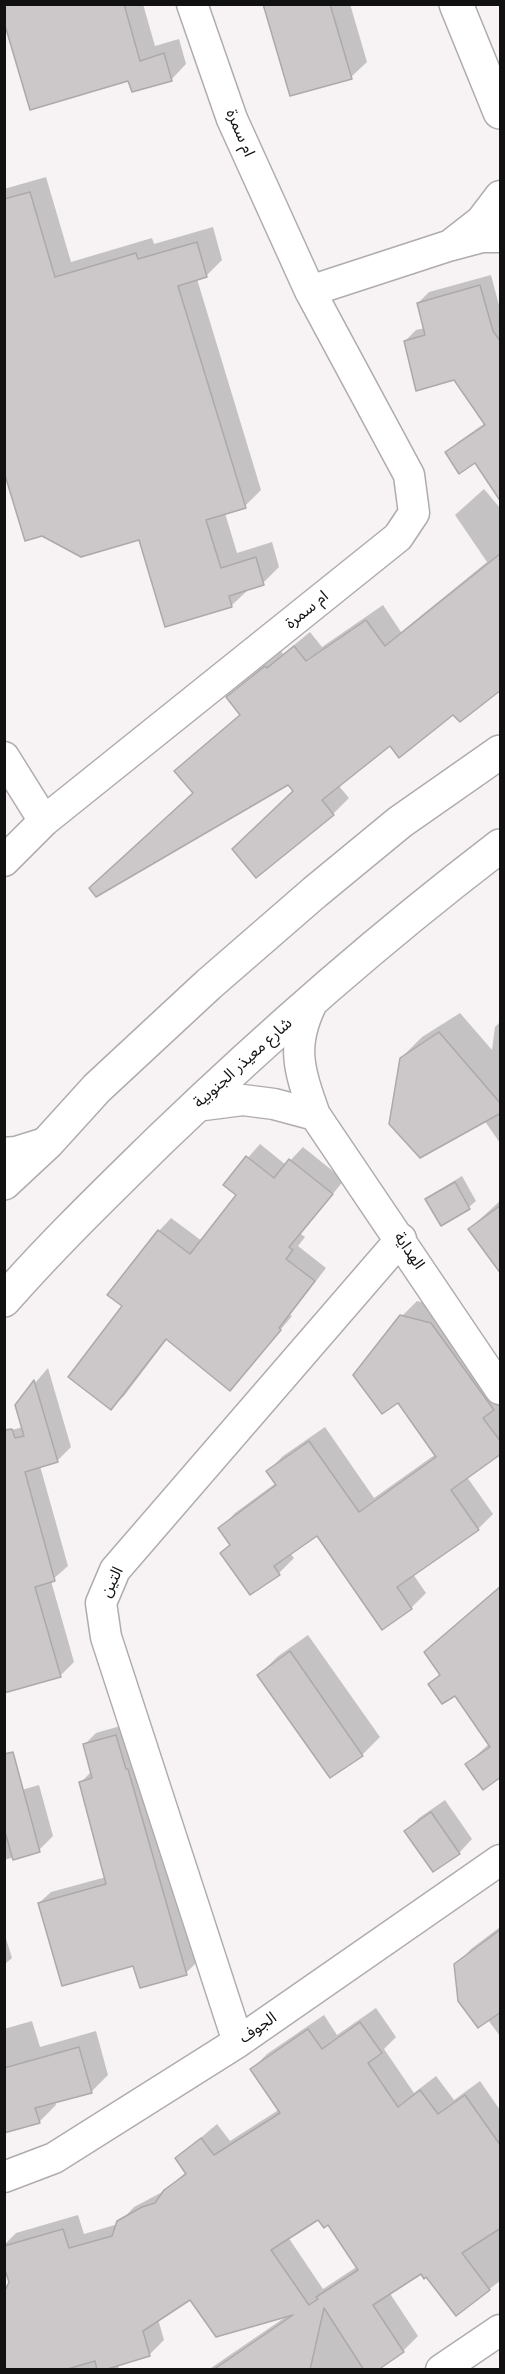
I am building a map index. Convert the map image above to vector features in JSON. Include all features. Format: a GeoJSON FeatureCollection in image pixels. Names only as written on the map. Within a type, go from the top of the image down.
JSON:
{"type":"FeatureCollection","features":[{"type":"Feature","properties":{"kind":"street","name":"ام سمرة"},"geometry":{"type":"LineString","coordinates":[[4,861],[45,821],[398,537],[414,513],[409,475],[310,291],[232,119],[192,4]]}},
{"type":"Feature","properties":{"kind":"street"},"geometry":{"type":"LineString","coordinates":[[456,4],[501,112]]}},
{"type":"Feature","properties":{"kind":"street"},"geometry":{"type":"LineString","coordinates":[[448,246],[481,221],[501,196]]}},
{"type":"Feature","properties":{"kind":"street"},"geometry":{"type":"LineString","coordinates":[[310,291],[448,246],[482,237],[501,237]]}},
{"type":"Feature","properties":{"kind":"street"},"geometry":{"type":"LineString","coordinates":[[4,1183],[48,1142],[98,1088],[209,984],[315,892],[400,822],[501,752]]}},
{"type":"Feature","properties":{"kind":"street"},"geometry":{"type":"LineString","coordinates":[[4,757],[45,821]]}},
{"type":"Feature","properties":{"kind":"street","name":"شارع معيذر الجنوبية"},"geometry":{"type":"LineString","coordinates":[[4,1300],[32,1268],[238,1064],[443,890],[501,846]]}},
{"type":"Feature","properties":{"kind":"street","name":"الهداية"},"geometry":{"type":"LineString","coordinates":[[315,997],[303,1027],[299,1060],[301,1076],[315,1115],[501,1389]]}},
{"type":"Feature","properties":{"kind":"street"},"geometry":{"type":"LineString","coordinates":[[196,1106],[243,1100],[274,1104],[315,1115]]}},
{"type":"Feature","properties":{"kind":"street"},"geometry":{"type":"LineString","coordinates":[[4,1153],[16,1152],[48,1142]]}},
{"type":"Feature","properties":{"kind":"street","name":"التين"},"geometry":{"type":"LineString","coordinates":[[238,2042],[106,1637],[101,1603],[115,1570],[401,1239]]}},
{"type":"Feature","properties":{"kind":"street","name":"الجوف"},"geometry":{"type":"LineString","coordinates":[[4,2177],[54,2158],[238,2042],[501,1860]]}},
{"type":"Feature","properties":{"kind":"street"},"geometry":{"type":"LineString","coordinates":[[441,2370],[501,2330]]}},
{"type":"Feature","properties":{"kind":"building"},"geometry":{"type":"Polygon","coordinates":[[[4,4],[124,4],[140,61],[164,53],[172,81],[132,92],[128,81],[30,110],[4,22],[4,4]]]}},
{"type":"Feature","properties":{"kind":"building"},"geometry":{"type":"Polygon","coordinates":[[[263,4],[330,4],[352,79],[290,96],[263,4]]]}},
{"type":"Feature","properties":{"kind":"building"},"geometry":{"type":"Polygon","coordinates":[[[30,192],[55,277],[136,253],[138,259],[197,242],[207,277],[178,286],[246,508],[206,520],[221,568],[256,557],[264,585],[229,596],[232,607],[165,627],[139,540],[81,557],[42,536],[25,541],[4,472],[4,199],[30,192]]]}},
{"type":"Feature","properties":{"kind":"building"},"geometry":{"type":"Polygon","coordinates":[[[480,285],[493,331],[501,342],[501,502],[475,463],[459,474],[445,452],[485,425],[454,380],[416,391],[404,341],[425,335],[417,303],[480,285]]]}},
{"type":"Feature","properties":{"kind":"building"},"geometry":{"type":"Polygon","coordinates":[[[501,553],[501,690],[460,722],[453,715],[399,758],[390,746],[322,800],[334,815],[256,878],[232,849],[293,791],[288,785],[96,897],[89,888],[193,793],[174,771],[240,715],[226,697],[294,646],[306,661],[366,620],[385,646],[501,553]]]}},
{"type":"Feature","properties":{"kind":"building"},"geometry":{"type":"Polygon","coordinates":[[[439,1032],[501,1104],[501,1113],[420,1158],[389,1124],[400,1058],[439,1032]]]}},
{"type":"Feature","properties":{"kind":"building"},"geometry":{"type":"Polygon","coordinates":[[[246,1156],[274,1178],[289,1159],[333,1194],[289,1247],[293,1250],[286,1259],[315,1281],[279,1328],[281,1330],[230,1391],[166,1339],[111,1410],[68,1377],[122,1306],[107,1295],[158,1230],[190,1254],[236,1195],[223,1185],[246,1156]]]}},
{"type":"Feature","properties":{"kind":"building"},"geometry":{"type":"Polygon","coordinates":[[[455,1182],[470,1209],[441,1226],[425,1199],[455,1182]]]}},
{"type":"Feature","properties":{"kind":"building"},"geometry":{"type":"Polygon","coordinates":[[[501,1205],[501,1274],[468,1229],[501,1205]]]}},
{"type":"Feature","properties":{"kind":"building"},"geometry":{"type":"Polygon","coordinates":[[[400,1315],[431,1323],[494,1410],[483,1418],[501,1442],[501,1454],[451,1490],[479,1530],[397,1587],[412,1609],[382,1630],[317,1536],[274,1566],[280,1575],[250,1595],[220,1553],[230,1545],[218,1528],[276,1485],[266,1471],[309,1441],[359,1512],[436,1457],[398,1403],[382,1414],[353,1375],[400,1315]]]}},
{"type":"Feature","properties":{"kind":"building"},"geometry":{"type":"Polygon","coordinates":[[[34,1380],[58,1462],[25,1472],[55,1581],[35,1587],[61,1677],[4,1693],[4,1430],[12,1429],[15,1438],[24,1436],[15,1405],[34,1380]]]}},
{"type":"Feature","properties":{"kind":"building"},"geometry":{"type":"Polygon","coordinates":[[[501,1586],[501,1777],[483,1790],[465,1764],[490,1747],[455,1696],[442,1704],[428,1684],[440,1675],[424,1652],[501,1586]]]}},
{"type":"Feature","properties":{"kind":"building"},"geometry":{"type":"Polygon","coordinates":[[[290,1651],[363,1756],[330,1778],[257,1675],[290,1651]]]}},
{"type":"Feature","properties":{"kind":"building"},"geometry":{"type":"Polygon","coordinates":[[[116,1735],[126,1769],[128,1769],[187,1975],[140,1988],[133,1966],[62,1986],[38,1903],[106,1884],[79,1782],[92,1778],[83,1744],[116,1735]]]}},
{"type":"Feature","properties":{"kind":"building"},"geometry":{"type":"Polygon","coordinates":[[[13,1752],[40,1852],[13,1860],[4,1828],[4,1754],[13,1752]]]}},
{"type":"Feature","properties":{"kind":"building"},"geometry":{"type":"Polygon","coordinates":[[[431,1812],[460,1854],[433,1872],[404,1831],[431,1812]]]}},
{"type":"Feature","properties":{"kind":"building"},"geometry":{"type":"Polygon","coordinates":[[[501,1929],[501,2012],[478,2028],[458,2001],[454,1964],[501,1929]]]}},
{"type":"Feature","properties":{"kind":"building"},"geometry":{"type":"Polygon","coordinates":[[[360,2022],[382,2053],[368,2063],[398,2107],[420,2090],[438,2114],[465,2095],[501,2146],[501,2228],[462,2253],[490,2290],[456,2316],[426,2277],[424,2279],[421,2274],[373,2305],[404,2352],[378,2370],[364,2370],[324,2308],[310,2370],[213,2370],[293,2315],[216,2337],[190,2300],[143,2331],[150,2356],[104,2370],[97,2370],[95,2361],[64,2370],[4,2370],[4,2293],[9,2282],[4,2267],[4,2246],[63,2229],[69,2248],[112,2236],[117,2221],[142,2207],[155,2203],[164,2190],[186,2174],[175,2158],[201,2138],[214,2155],[280,2113],[250,2069],[308,2029],[322,2049],[360,2022]],[[318,2220],[271,2250],[309,2305],[318,2299],[316,2297],[358,2270],[328,2225],[324,2228],[318,2220]]]}},
{"type":"Feature","properties":{"kind":"building"},"geometry":{"type":"Polygon","coordinates":[[[79,2047],[92,2093],[35,2108],[40,2123],[4,2133],[4,2068],[79,2047]]]}}]}
